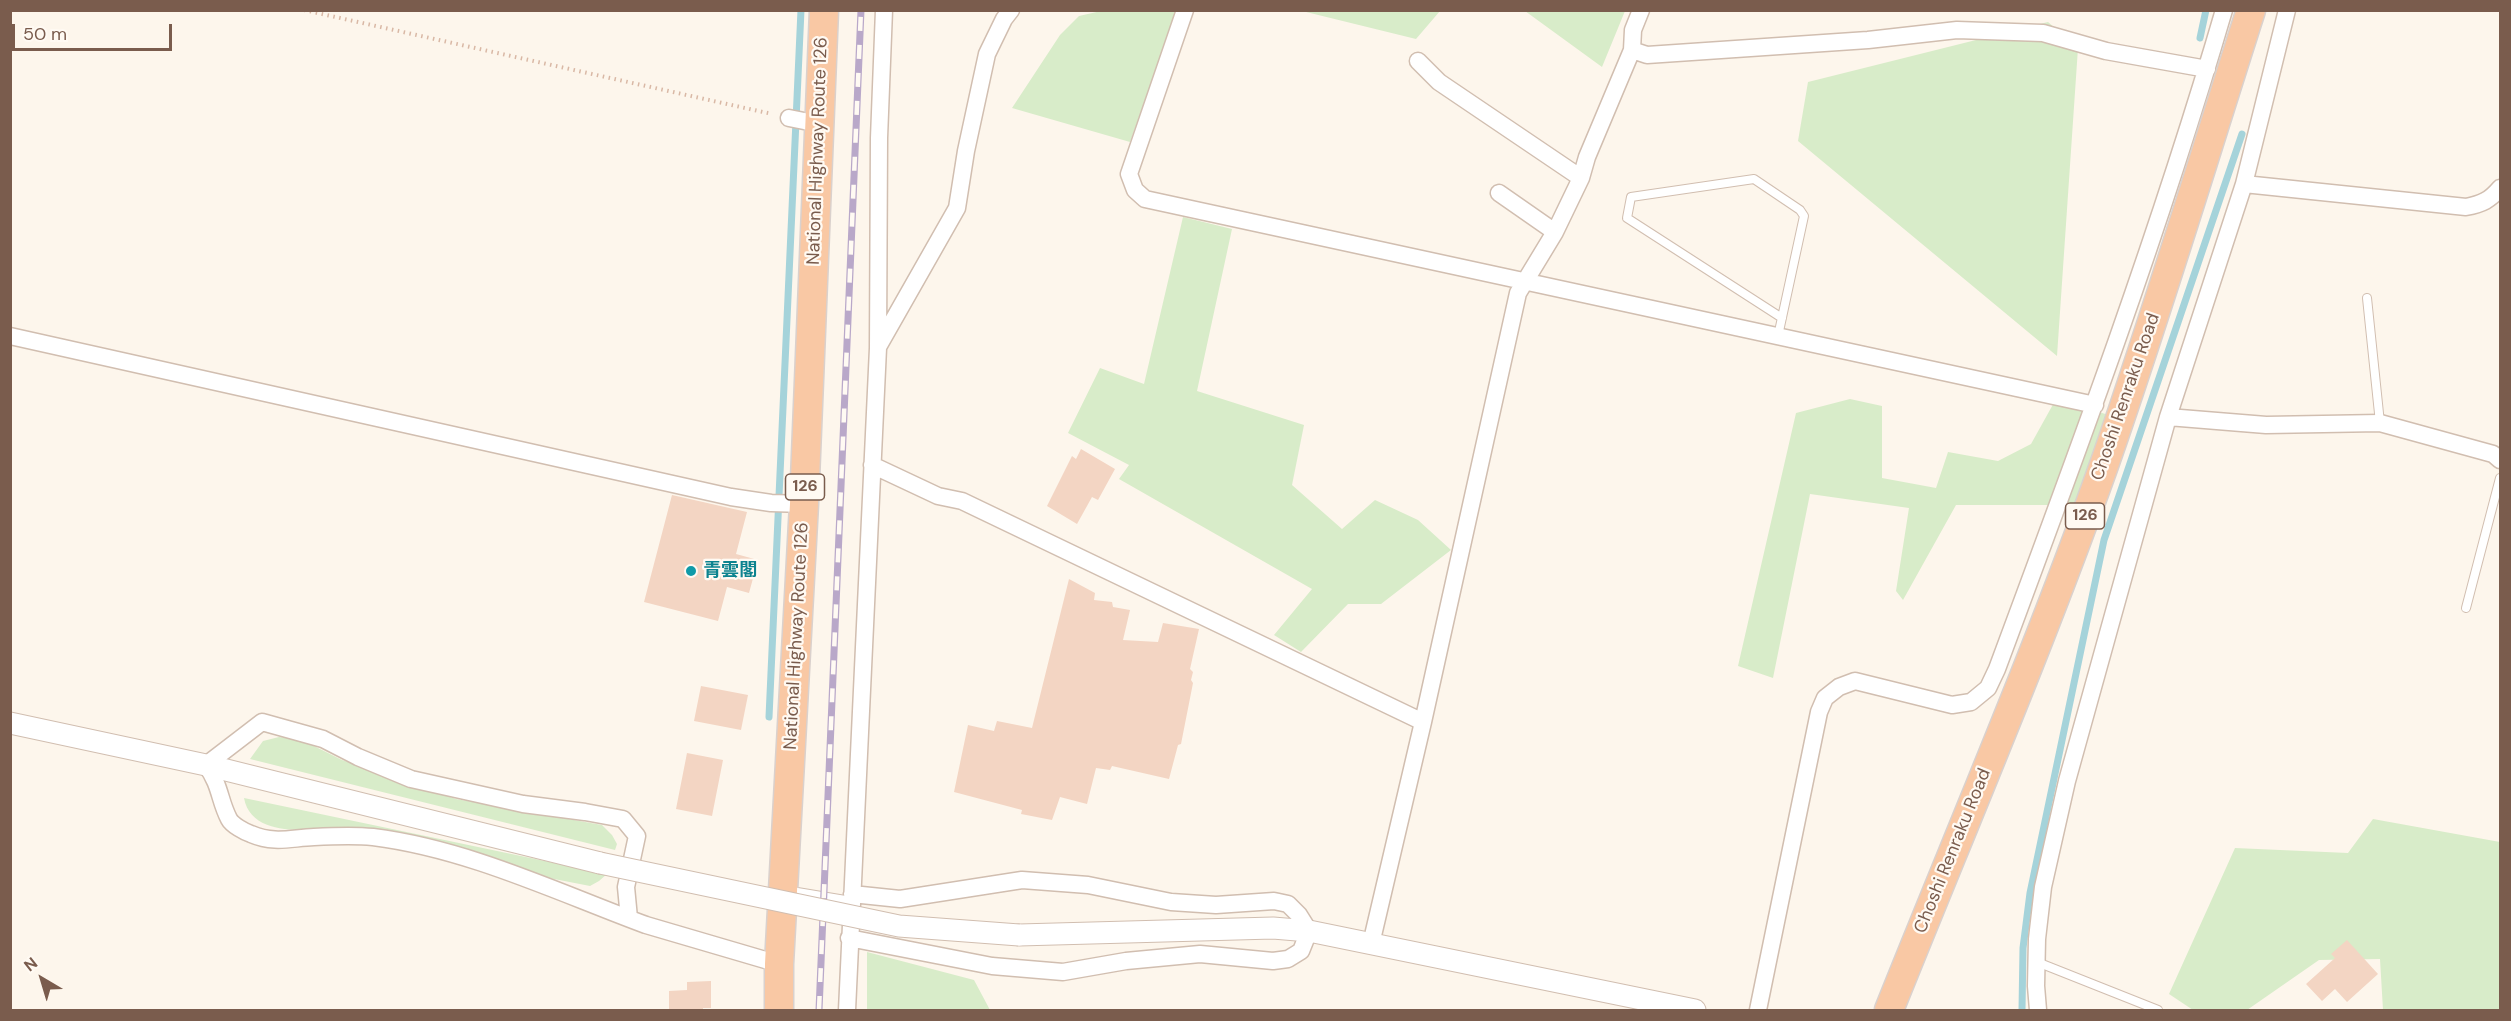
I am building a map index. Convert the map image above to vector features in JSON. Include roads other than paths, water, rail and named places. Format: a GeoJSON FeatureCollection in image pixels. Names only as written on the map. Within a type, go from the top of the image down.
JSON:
{"type":"FeatureCollection","features":[{"type":"Feature","properties":{"kind":"highway","name":"National Highway Route 126"},"geometry":{"type":"LineString","coordinates":[[779,1011],[783,892],[786,504],[803,121],[824,10]]}},
{"type":"Feature","properties":{"kind":"highway","name":"Choshi Renraku Road"},"geometry":{"type":"LineString","coordinates":[[1889,1011],[2037,642],[2103,468],[2251,10]]}},
{"type":"Feature","properties":{"kind":"street"},"geometry":{"type":"LineString","coordinates":[[847,1011],[878,348],[879,138],[884,10]]}},
{"type":"Feature","properties":{"kind":"street"},"geometry":{"type":"LineString","coordinates":[[878,348],[957,208],[966,152],[987,54],[1004,19],[1011,10]]}},
{"type":"Feature","properties":{"kind":"street"},"geometry":{"type":"LineString","coordinates":[[1185,10],[1129,174],[1135,190],[1145,199],[2095,405]]}},
{"type":"Feature","properties":{"kind":"street"},"geometry":{"type":"LineString","coordinates":[[1371,944],[1423,722],[1518,293],[1522,282],[1533,270],[1555,232],[1581,178],[1587,157],[1632,51],[1633,30],[1641,10]]}},
{"type":"Feature","properties":{"kind":"street"},"geometry":{"type":"LineString","coordinates":[[1758,1011],[1819,712],[1825,698],[1839,687],[1855,681],[1952,705],[1971,702],[1988,688],[1997,669],[2095,405],[2207,69],[2224,10]]}},
{"type":"Feature","properties":{"kind":"street"},"geometry":{"type":"LineString","coordinates":[[2038,1011],[2037,962],[2043,887],[2067,781],[2168,417],[2244,184],[2287,10]]}},
{"type":"Feature","properties":{"kind":"street"},"geometry":{"type":"LineString","coordinates":[[1632,51],[1647,55],[1868,40],[1957,30],[2043,33],[2106,51],[2207,69]]}},
{"type":"Feature","properties":{"kind":"street"},"geometry":{"type":"LineString","coordinates":[[1418,61],[1439,82],[1581,178]]}},
{"type":"Feature","properties":{"kind":"street"},"geometry":{"type":"LineString","coordinates":[[2244,184],[2466,207],[2481,205],[2492,198],[2500,188]]}},
{"type":"Feature","properties":{"kind":"street"},"geometry":{"type":"LineString","coordinates":[[1500,193],[1555,232]]}},
{"type":"Feature","properties":{"kind":"street"},"geometry":{"type":"LineString","coordinates":[[10,336],[731,497],[786,504]]}},
{"type":"Feature","properties":{"kind":"street"},"geometry":{"type":"LineString","coordinates":[[2168,417],[2266,425],[2379,423],[2493,454],[2500,460]]}},
{"type":"Feature","properties":{"kind":"street"},"geometry":{"type":"LineString","coordinates":[[872,465],[938,496],[962,501],[1423,722]]}},
{"type":"Feature","properties":{"kind":"street"},"geometry":{"type":"LineString","coordinates":[[206,765],[262,722],[323,739],[358,757],[411,779],[523,804],[622,819],[637,836],[626,887],[628,918]]}},
{"type":"Feature","properties":{"kind":"street"},"geometry":{"type":"LineString","coordinates":[[10,723],[206,765],[600,863],[899,926],[1019,935],[1273,928],[1309,931],[1695,1011]]}},
{"type":"Feature","properties":{"kind":"street"},"geometry":{"type":"LineString","coordinates":[[206,765],[216,779],[230,821],[250,834],[277,842],[314,837],[371,837],[407,843],[468,859],[544,885],[628,918],[779,964]]}},
{"type":"Feature","properties":{"kind":"street"},"geometry":{"type":"LineString","coordinates":[[783,892],[851,898],[900,899],[1022,880],[1088,885],[1171,902],[1216,905],[1274,901],[1288,904],[1299,915],[1309,931]]}},
{"type":"Feature","properties":{"kind":"street"},"geometry":{"type":"LineString","coordinates":[[849,938],[992,966],[1063,972],[1126,961],[1200,954],[1274,961],[1288,959],[1301,951],[1309,931]]}},
{"type":"Feature","properties":{"kind":"lane"},"geometry":{"type":"LineString","coordinates":[[1778,336],[1782,318],[1804,216],[1800,210],[1754,179],[1631,197],[1627,218],[1782,318]]}},
{"type":"Feature","properties":{"kind":"lane"},"geometry":{"type":"LineString","coordinates":[[2367,298],[2379,423]]}},
{"type":"Feature","properties":{"kind":"lane"},"geometry":{"type":"LineString","coordinates":[[2466,608],[2500,478]]}},
{"type":"Feature","properties":{"kind":"lane"},"geometry":{"type":"LineString","coordinates":[[2037,962],[2158,1011]]}},
{"type":"Feature","properties":{"kind":"waterway"},"geometry":{"type":"LineString","coordinates":[[769,717],[801,10]]}},
{"type":"Feature","properties":{"kind":"waterway"},"geometry":{"type":"LineString","coordinates":[[2200,38],[2206,10]]}},
{"type":"Feature","properties":{"kind":"waterway"},"geometry":{"type":"LineString","coordinates":[[2022,1010],[2023,948],[2030,893],[2104,540],[2242,134]]}},
{"type":"Feature","properties":{"kind":"railway"},"geometry":{"type":"LineString","coordinates":[[819,1010],[861,10]]}},
{"type":"Feature","properties":{"kind":"place","name":"青雲閣"},"geometry":{"type":"Point","coordinates":[691,571]}}]}
